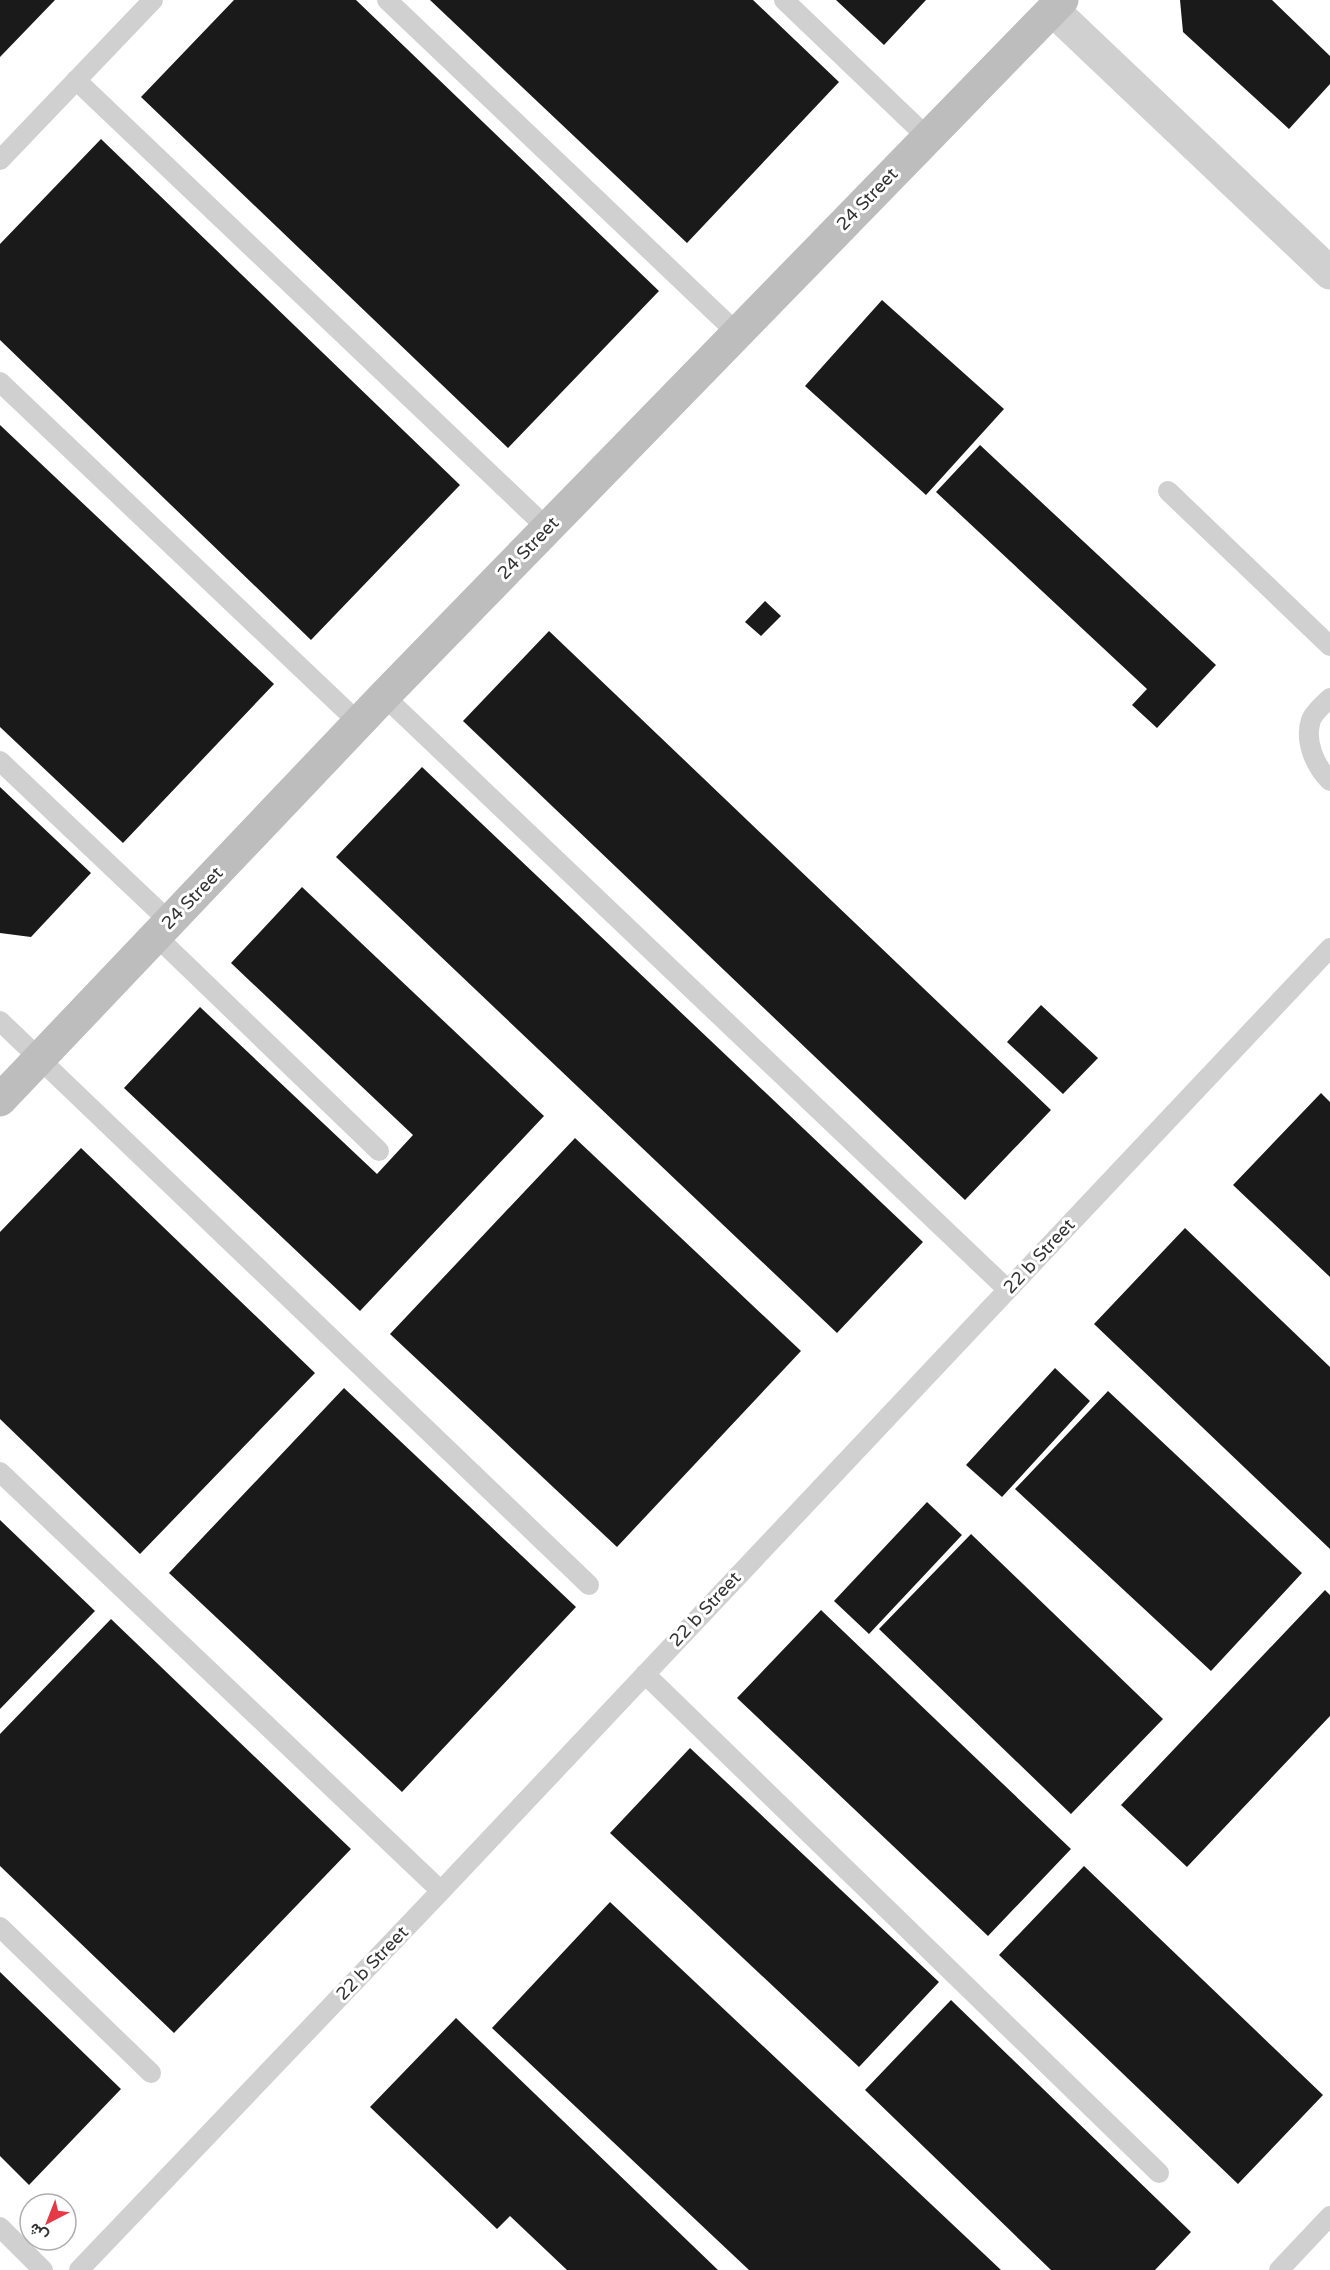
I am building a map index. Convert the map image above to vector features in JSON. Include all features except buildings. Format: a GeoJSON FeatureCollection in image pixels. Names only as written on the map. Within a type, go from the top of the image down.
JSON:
{"type":"FeatureCollection","features":[{"type":"Feature","properties":{"kind":"street","name":"24 Street"},"geometry":{"type":"LineString","coordinates":[[0,1100],[384,696],[1057,5]]}},
{"type":"Feature","properties":{"kind":"street"},"geometry":{"type":"LineString","coordinates":[[1057,5],[1330,273]]}},
{"type":"Feature","properties":{"kind":"lane"},"geometry":{"type":"LineString","coordinates":[[0,159],[153,0]]}},
{"type":"Feature","properties":{"kind":"lane"},"geometry":{"type":"LineString","coordinates":[[387,0],[737,333]]}},
{"type":"Feature","properties":{"kind":"lane"},"geometry":{"type":"LineString","coordinates":[[784,0],[927,137]]}},
{"type":"Feature","properties":{"kind":"lane"},"geometry":{"type":"LineString","coordinates":[[76,80],[547,528]]}},
{"type":"Feature","properties":{"kind":"lane"},"geometry":{"type":"LineString","coordinates":[[0,382],[359,723]]}},
{"type":"Feature","properties":{"kind":"lane"},"geometry":{"type":"LineString","coordinates":[[1168,491],[1330,646]]}},
{"type":"Feature","properties":{"kind":"lane"},"geometry":{"type":"LineString","coordinates":[[384,696],[1007,1290]]}},
{"type":"Feature","properties":{"kind":"lane"},"geometry":{"type":"LineString","coordinates":[[1330,698],[1312,718],[1309,731],[1315,760],[1330,781]]}},
{"type":"Feature","properties":{"kind":"lane"},"geometry":{"type":"LineString","coordinates":[[0,761],[379,1151]]}},
{"type":"Feature","properties":{"kind":"lane","name":"22 b Street"},"geometry":{"type":"LineString","coordinates":[[79,2270],[441,1891],[1330,948]]}},
{"type":"Feature","properties":{"kind":"lane"},"geometry":{"type":"LineString","coordinates":[[0,1021],[589,1585]]}},
{"type":"Feature","properties":{"kind":"lane"},"geometry":{"type":"LineString","coordinates":[[0,1472],[441,1891]]}},
{"type":"Feature","properties":{"kind":"lane"},"geometry":{"type":"LineString","coordinates":[[645,1674],[1159,2173]]}},
{"type":"Feature","properties":{"kind":"lane"},"geometry":{"type":"LineString","coordinates":[[0,1927],[151,2073]]}},
{"type":"Feature","properties":{"kind":"lane"},"geometry":{"type":"LineString","coordinates":[[1279,2270],[1330,2217]]}},
{"type":"Feature","properties":{"kind":"lane"},"geometry":{"type":"LineString","coordinates":[[0,2227],[43,2270]]}}]}
